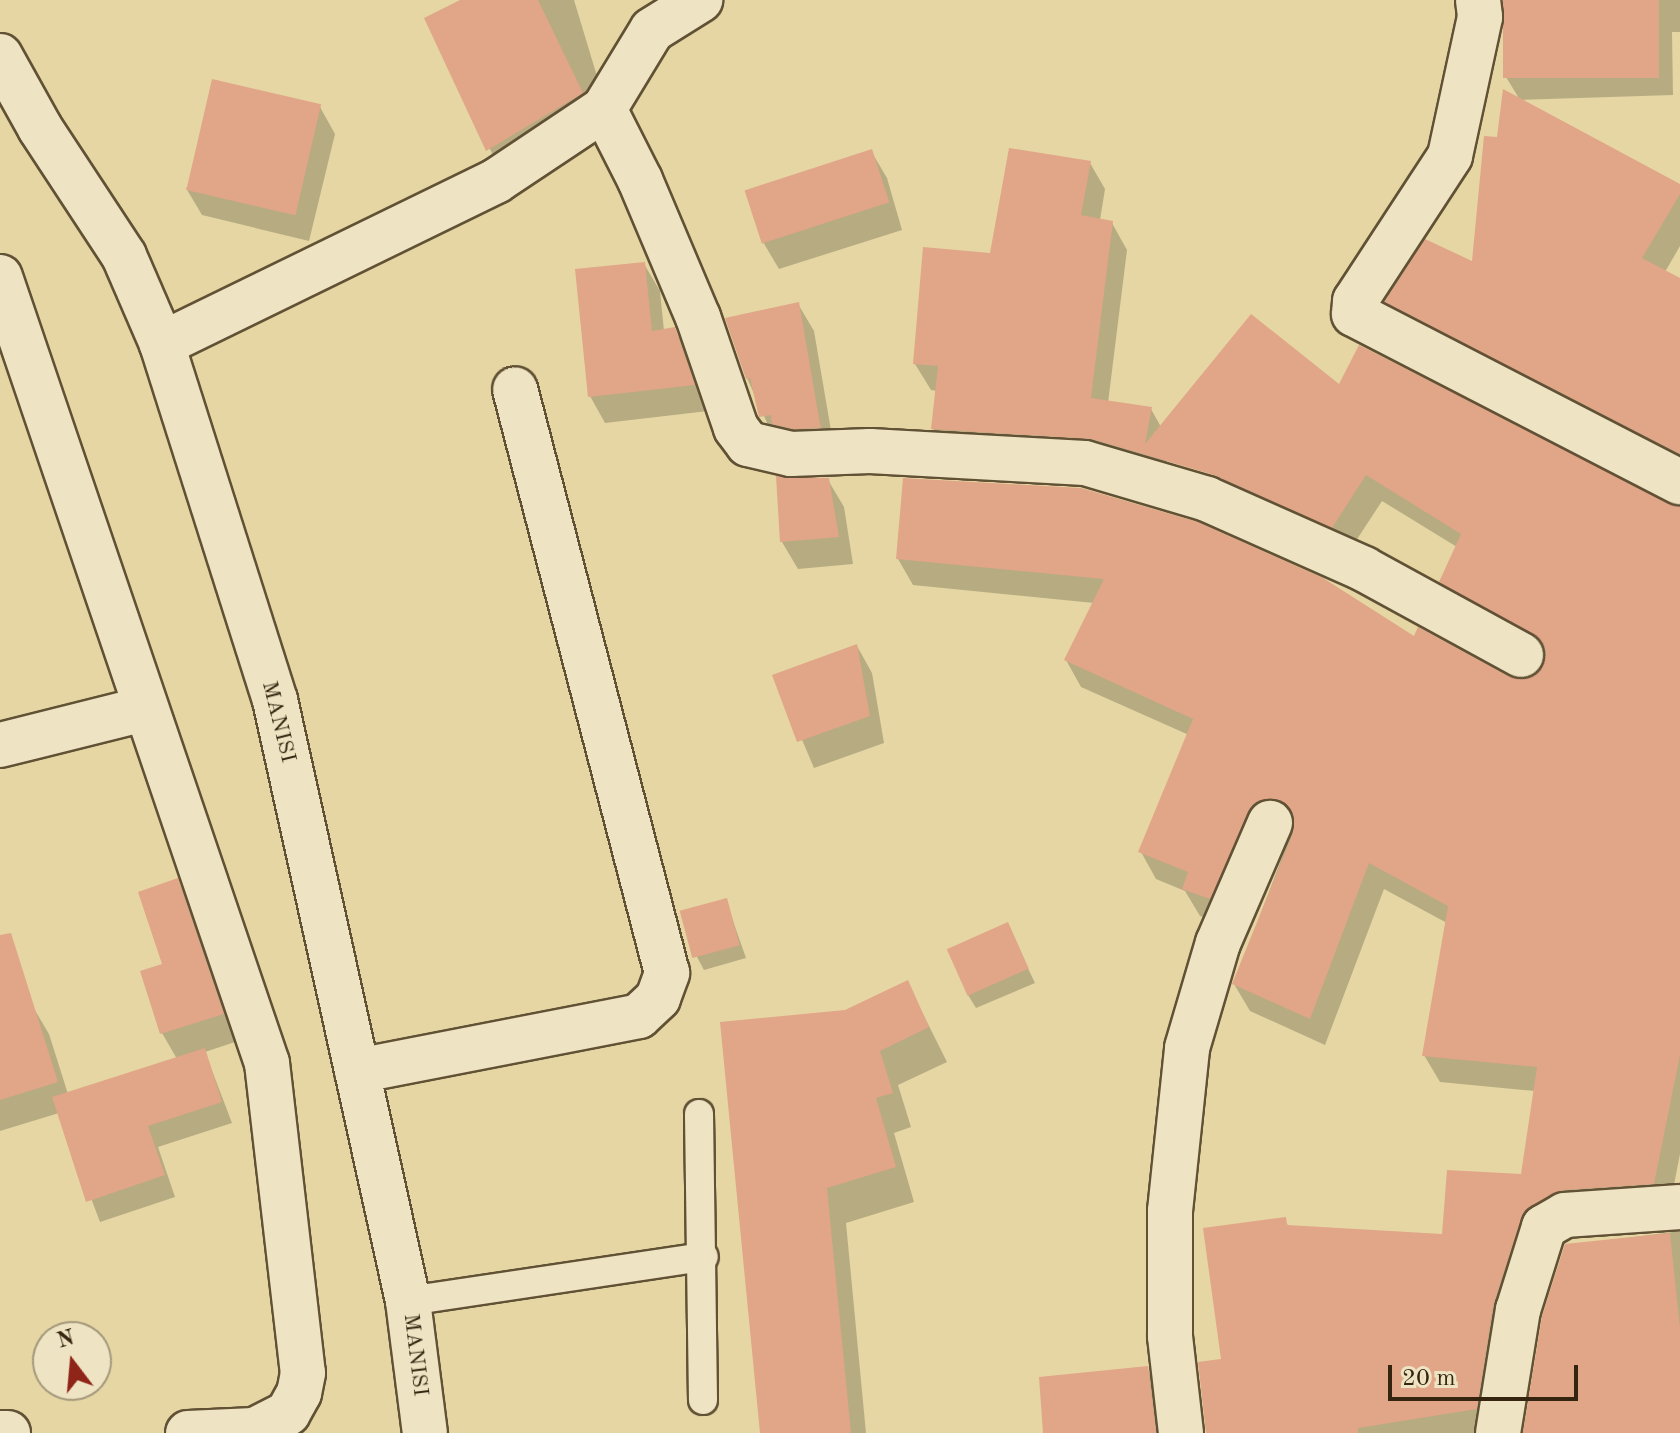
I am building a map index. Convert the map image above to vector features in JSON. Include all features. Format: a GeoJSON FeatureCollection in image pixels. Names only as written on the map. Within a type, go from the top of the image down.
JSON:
{"type":"FeatureCollection","features":[{"type":"Feature","properties":{"kind":"street"},"geometry":{"type":"LineString","coordinates":[[162,344],[496,181],[604,109],[652,30],[700,0]]}},
{"type":"Feature","properties":{"kind":"street"},"geometry":{"type":"LineString","coordinates":[[1478,0],[1480,17],[1450,156],[1355,301],[1354,314],[1680,482]]}},
{"type":"Feature","properties":{"kind":"street","name":"MANISI"},"geometry":{"type":"LineString","coordinates":[[0,56],[40,128],[124,256],[162,344],[275,700],[408,1301],[425,1433]]}},
{"type":"Feature","properties":{"kind":"street"},"geometry":{"type":"LineString","coordinates":[[604,109],[640,180],[698,317],[736,428],[748,444],[791,454],[870,451],[1085,463],[1207,499],[1364,569],[1521,655]]}},
{"type":"Feature","properties":{"kind":"street"},"geometry":{"type":"LineString","coordinates":[[0,277],[9,323],[267,1063],[303,1373],[299,1393],[275,1422],[254,1430],[188,1433]]}},
{"type":"Feature","properties":{"kind":"street"},"geometry":{"type":"LineString","coordinates":[[357,1071],[639,1016],[658,998],[667,973],[515,389]]}},
{"type":"Feature","properties":{"kind":"street"},"geometry":{"type":"LineString","coordinates":[[0,745],[144,709]]}},
{"type":"Feature","properties":{"kind":"street"},"geometry":{"type":"LineString","coordinates":[[1181,1433],[1170,1336],[1170,1211],[1187,1048],[1218,943],[1270,823]]}},
{"type":"Feature","properties":{"kind":"street"},"geometry":{"type":"LineString","coordinates":[[1498,1433],[1518,1310],[1544,1227],[1565,1215],[1680,1207]]}},
{"type":"Feature","properties":{"kind":"street"},"geometry":{"type":"LineString","coordinates":[[0,1433],[8,1433]]}},
{"type":"Feature","properties":{"kind":"lane"},"geometry":{"type":"LineString","coordinates":[[699,1114],[704,1257],[703,1400]]}},
{"type":"Feature","properties":{"kind":"lane"},"geometry":{"type":"LineString","coordinates":[[408,1301],[704,1257]]}},
{"type":"Feature","properties":{"kind":"building"},"geometry":{"type":"Polygon","coordinates":[[[460,0],[538,0],[583,93],[486,151],[424,18],[460,0]]]}},
{"type":"Feature","properties":{"kind":"building"},"geometry":{"type":"Polygon","coordinates":[[[1503,0],[1659,0],[1659,78],[1503,78],[1503,0]]]}},
{"type":"Feature","properties":{"kind":"building"},"geometry":{"type":"Polygon","coordinates":[[[212,79],[321,104],[295,215],[186,190],[212,79]]]}},
{"type":"Feature","properties":{"kind":"building"},"geometry":{"type":"Polygon","coordinates":[[[1503,89],[1680,184],[1680,194],[1642,258],[1680,278],[1680,454],[1384,302],[1425,239],[1472,261],[1484,136],[1497,137],[1503,89]]]}},
{"type":"Feature","properties":{"kind":"building"},"geometry":{"type":"Polygon","coordinates":[[[1009,148],[1091,161],[1081,215],[1113,221],[1091,398],[1152,407],[1145,444],[1251,314],[1339,384],[1359,345],[1680,507],[1680,1055],[1654,1184],[1563,1190],[1532,1205],[1521,1219],[1493,1306],[1477,1409],[1358,1428],[1358,1433],[1206,1433],[1198,1362],[1221,1359],[1203,1228],[1286,1217],[1287,1225],[1442,1234],[1447,1170],[1521,1174],[1537,1067],[1422,1056],[1448,906],[1369,863],[1310,1019],[1232,984],[1293,833],[1290,809],[1279,800],[1255,803],[1210,899],[1182,889],[1188,872],[1138,852],[1193,719],[1064,660],[1104,579],[896,559],[903,478],[1081,488],[1198,522],[1323,578],[1414,636],[1418,627],[1510,677],[1535,676],[1546,655],[1543,643],[1439,582],[1461,534],[1366,475],[1332,528],[1214,475],[1092,439],[931,429],[938,366],[913,364],[923,247],[990,253],[1009,148]]]}},
{"type":"Feature","properties":{"kind":"building"},"geometry":{"type":"Polygon","coordinates":[[[872,149],[889,202],[762,244],[745,190],[872,149]]]}},
{"type":"Feature","properties":{"kind":"building"},"geometry":{"type":"Polygon","coordinates":[[[645,262],[652,331],[675,327],[695,385],[588,397],[575,269],[645,262]]]}},
{"type":"Feature","properties":{"kind":"building"},"geometry":{"type":"Polygon","coordinates":[[[799,302],[821,428],[793,429],[772,424],[771,415],[759,417],[750,378],[746,379],[725,318],[799,302]]]}},
{"type":"Feature","properties":{"kind":"building"},"geometry":{"type":"Polygon","coordinates":[[[776,476],[829,478],[839,537],[780,542],[776,476]]]}},
{"type":"Feature","properties":{"kind":"building"},"geometry":{"type":"Polygon","coordinates":[[[857,644],[870,716],[797,742],[772,675],[857,644]]]}},
{"type":"Feature","properties":{"kind":"building"},"geometry":{"type":"Polygon","coordinates":[[[178,878],[224,1014],[160,1034],[140,971],[162,964],[138,892],[178,878]]]}},
{"type":"Feature","properties":{"kind":"building"},"geometry":{"type":"Polygon","coordinates":[[[727,898],[740,945],[692,958],[680,911],[727,898]]]}},
{"type":"Feature","properties":{"kind":"building"},"geometry":{"type":"Polygon","coordinates":[[[1008,922],[1029,969],[968,996],[947,949],[1008,922]]]}},
{"type":"Feature","properties":{"kind":"building"},"geometry":{"type":"Polygon","coordinates":[[[11,933],[58,1082],[0,1100],[0,935],[11,933]]]}},
{"type":"Feature","properties":{"kind":"building"},"geometry":{"type":"Polygon","coordinates":[[[908,980],[929,1027],[880,1051],[893,1093],[876,1098],[896,1167],[827,1188],[851,1433],[760,1433],[720,1022],[845,1010],[908,980]]]}},
{"type":"Feature","properties":{"kind":"building"},"geometry":{"type":"Polygon","coordinates":[[[205,1048],[222,1102],[148,1126],[165,1175],[86,1202],[52,1097],[205,1048]]]}},
{"type":"Feature","properties":{"kind":"building"},"geometry":{"type":"Polygon","coordinates":[[[1670,1233],[1680,1328],[1680,1433],[1523,1433],[1542,1316],[1565,1244],[1670,1233]]]}},
{"type":"Feature","properties":{"kind":"building"},"geometry":{"type":"Polygon","coordinates":[[[1148,1366],[1156,1433],[1043,1433],[1039,1377],[1148,1366]]]}}]}
